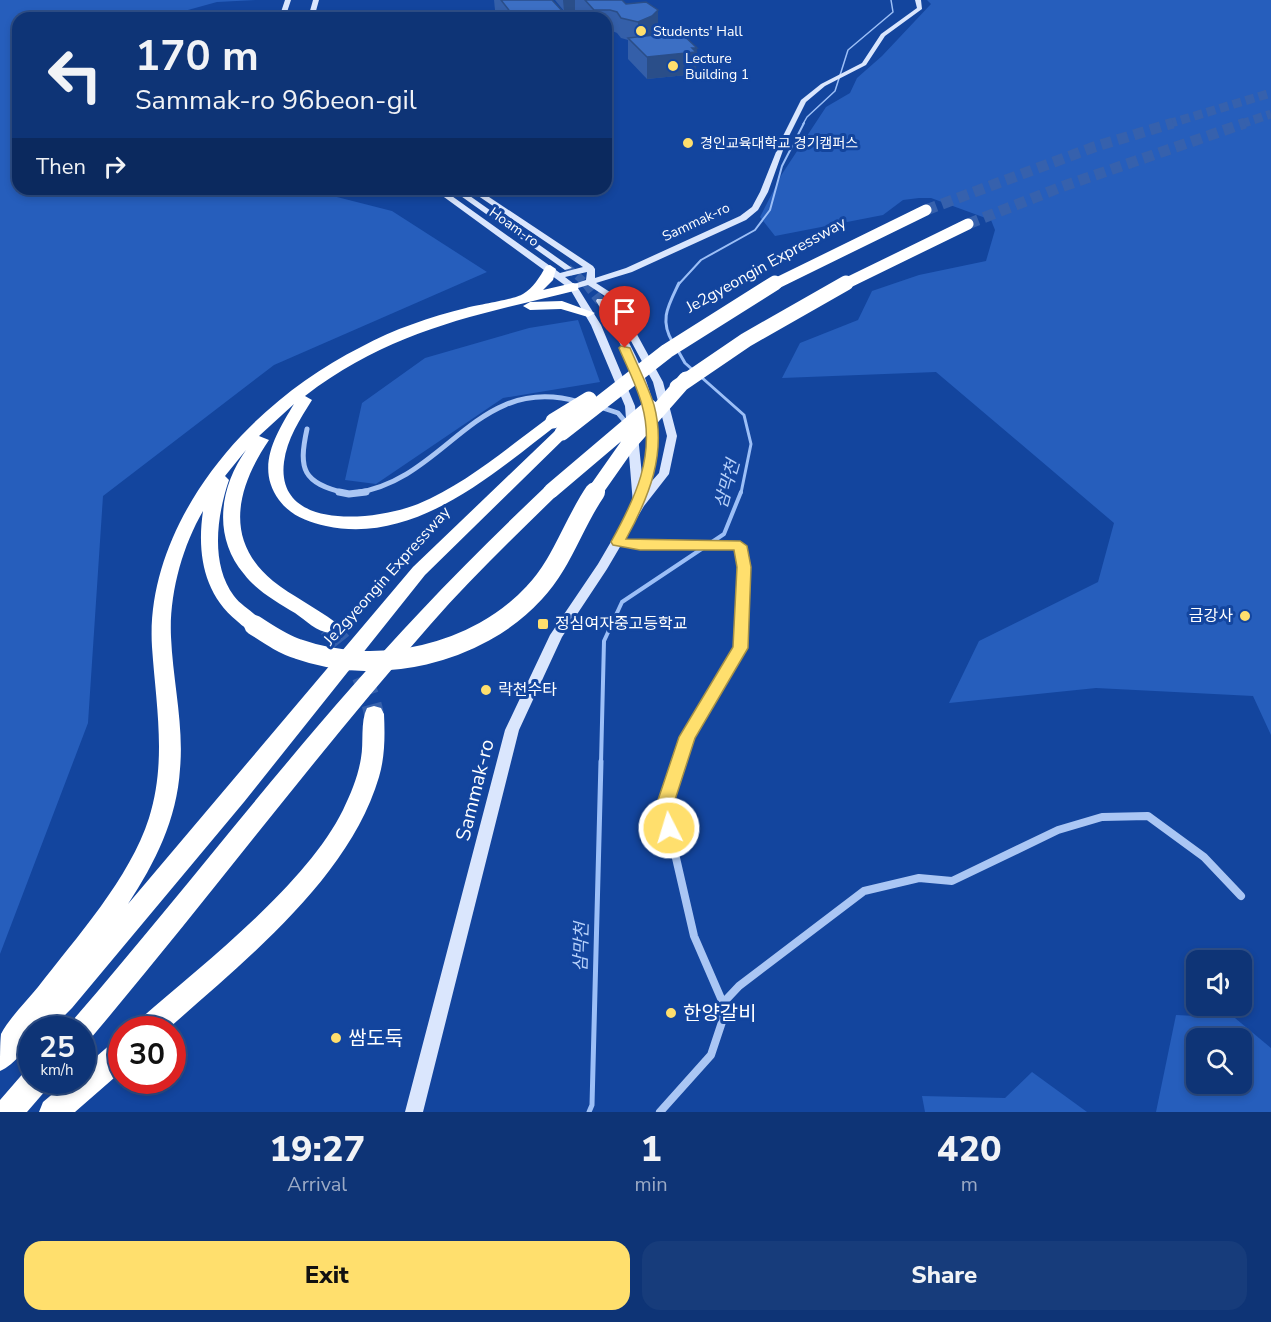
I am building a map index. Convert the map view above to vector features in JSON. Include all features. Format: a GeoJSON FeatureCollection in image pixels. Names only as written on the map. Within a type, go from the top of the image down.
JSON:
{"type":"FeatureCollection","features":[{"type":"Feature","properties":{"kind":"highway","name":"Je2gyeongin Expressway"},"geometry":{"type":"LineString","coordinates":[[0,1057],[63,999],[236,795],[419,571],[558,427],[704,326],[786,277],[926,210]]}},
{"type":"Feature","properties":{"kind":"highway"},"geometry":{"type":"LineString","coordinates":[[93,1016],[154,945],[296,768],[419,625],[551,491],[614,436],[686,380],[771,325],[832,289],[968,224]]}},
{"type":"Feature","properties":{"kind":"highway"},"geometry":{"type":"LineString","coordinates":[[328,627],[257,577],[239,550],[231,520],[231,498],[243,464],[279,421],[344,372],[384,351],[427,333],[512,304],[539,288],[555,272]]}},
{"type":"Feature","properties":{"kind":"highway"},"geometry":{"type":"LineString","coordinates":[[0,1057],[110,910],[151,841],[165,799],[170,759],[171,733],[161,636],[169,570],[184,530],[217,472],[288,400],[342,362],[414,328],[573,287]]}},
{"type":"Feature","properties":{"kind":"highway"},"geometry":{"type":"LineString","coordinates":[[512,304],[585,308]]}},
{"type":"Feature","properties":{"kind":"highway"},"geometry":{"type":"LineString","coordinates":[[240,448],[226,469],[214,502],[210,546],[212,563],[224,597],[254,625],[284,644],[305,652],[326,657],[369,660],[424,654],[455,645],[488,629],[521,607],[535,593],[564,551],[590,497],[601,481],[643,428],[673,398],[686,380]]}},
{"type":"Feature","properties":{"kind":"highway"},"geometry":{"type":"LineString","coordinates":[[304,400],[278,449],[274,469],[277,484],[287,499],[301,511],[319,519],[343,523],[385,520],[419,510],[441,500],[558,427]]}},
{"type":"Feature","properties":{"kind":"highway"},"geometry":{"type":"LineString","coordinates":[[162,1016],[281,905],[333,844],[365,786],[375,738],[374,714]]}},
{"type":"Feature","properties":{"kind":"highway"},"geometry":{"type":"LineString","coordinates":[[53,1112],[108,1065]]}},
{"type":"Feature","properties":{"kind":"highway"},"geometry":{"type":"LineString","coordinates":[[8,1112],[24,1094]]}},
{"type":"Feature","properties":{"kind":"main road","name":"Sammak-ro"},"geometry":{"type":"LineString","coordinates":[[573,287],[629,270],[728,226],[755,208],[803,101],[833,80],[864,64],[883,35],[920,8],[918,0]]}},
{"type":"Feature","properties":{"kind":"main road","name":"Hoam-ro"},"geometry":{"type":"LineString","coordinates":[[446,195],[573,287]]}},
{"type":"Feature","properties":{"kind":"main road","name":"Hoam-ro"},"geometry":{"type":"LineString","coordinates":[[464,195],[568,268]]}},
{"type":"Feature","properties":{"kind":"main road","name":"Hoam-ro"},"geometry":{"type":"LineString","coordinates":[[480,195],[590,269]]}},
{"type":"Feature","properties":{"kind":"main road"},"geometry":{"type":"LineString","coordinates":[[555,272],[590,269],[629,270]]}},
{"type":"Feature","properties":{"kind":"main road"},"geometry":{"type":"LineString","coordinates":[[590,269],[590,283],[615,300]]}},
{"type":"Feature","properties":{"kind":"main road"},"geometry":{"type":"LineString","coordinates":[[615,300],[614,289],[629,270]]}},
{"type":"Feature","properties":{"kind":"main road"},"geometry":{"type":"LineString","coordinates":[[573,287],[624,387],[630,406],[639,504]]}},
{"type":"Feature","properties":{"kind":"main road"},"geometry":{"type":"LineString","coordinates":[[585,308],[596,299],[615,300]]}},
{"type":"Feature","properties":{"kind":"main road","name":"Sammak-ro"},"geometry":{"type":"LineString","coordinates":[[414,1112],[512,730],[556,635],[618,542],[639,504],[664,474],[672,436],[658,382],[615,300]]}},
{"type":"Feature","properties":{"kind":"main road","name":"Sammak-ro"},"geometry":{"type":"LineString","coordinates":[[600,301],[637,374],[648,405],[653,437],[649,472],[639,504]]}},
{"type":"Feature","properties":{"kind":"street"},"geometry":{"type":"LineString","coordinates":[[307,429],[301,459],[305,474],[315,485],[345,493],[363,493],[391,485],[490,413],[512,400],[544,395],[605,408],[618,413],[633,434]]}},
{"type":"Feature","properties":{"kind":"street"},"geometry":{"type":"LineString","coordinates":[[618,542],[640,546],[740,546],[744,567],[740,648],[687,737],[664,806],[694,936],[723,1003],[722,1022],[711,1055],[660,1112]]}},
{"type":"Feature","properties":{"kind":"street"},"geometry":{"type":"LineString","coordinates":[[723,1003],[739,986],[864,891],[919,878],[952,880],[1058,830],[1102,817],[1148,816],[1204,857],[1241,896]]}},
{"type":"Feature","properties":{"kind":"shaded area"},"geometry":{"type":"Polygon","coordinates":[[[0,0],[256,0],[217,2],[181,12],[12,12],[12,195],[333,195],[392,211],[487,272],[274,365],[103,496],[88,723],[0,954],[0,0]]]}},
{"type":"Feature","properties":{"kind":"shaded area"},"geometry":{"type":"Polygon","coordinates":[[[927,0],[1271,0],[1271,735],[1253,696],[1096,688],[949,703],[979,641],[1098,582],[1114,523],[936,372],[782,378],[800,343],[858,320],[872,291],[919,275],[986,261],[995,230],[991,220],[931,198],[903,200],[883,215],[775,236],[760,217],[782,174],[826,107],[850,93],[857,78],[882,56],[931,4],[927,0]]]}},
{"type":"Feature","properties":{"kind":"shaded area"},"geometry":{"type":"Polygon","coordinates":[[[578,320],[600,382],[503,398],[376,484],[345,480],[362,403],[425,358],[529,328],[578,320]]]}},
{"type":"Feature","properties":{"kind":"shaded area"},"geometry":{"type":"Polygon","coordinates":[[[1176,1015],[1235,1018],[1247,1028],[1186,1028],[1186,1094],[1252,1094],[1252,1032],[1271,1048],[1271,1112],[1156,1112],[1176,1015]]]}},
{"type":"Feature","properties":{"kind":"shaded area"},"geometry":{"type":"Polygon","coordinates":[[[1032,1072],[1087,1112],[925,1112],[922,1096],[1005,1098],[1032,1072]]]}},
{"type":"Feature","properties":{"kind":"building"},"geometry":{"type":"Polygon","coordinates":[[[501,0],[552,0],[563,12],[510,12],[501,0]]]}},
{"type":"Feature","properties":{"kind":"building"},"geometry":{"type":"Polygon","coordinates":[[[585,0],[622,0],[626,4],[646,2],[658,10],[652,16],[638,22],[621,18],[617,12],[610,10],[594,10],[585,0]]]}},
{"type":"Feature","properties":{"kind":"building"},"geometry":{"type":"Polygon","coordinates":[[[680,32],[697,48],[692,48],[696,52],[647,57],[628,38],[680,32]]]}},
{"type":"Feature","properties":{"kind":"waterway","name":"삼막천"},"geometry":{"type":"LineString","coordinates":[[803,124],[807,117],[835,91],[848,50],[893,12],[891,0]]}},
{"type":"Feature","properties":{"kind":"waterway","name":"삼막천"},"geometry":{"type":"LineString","coordinates":[[678,285],[701,260],[755,230],[770,210],[782,166],[804,123]]}},
{"type":"Feature","properties":{"kind":"waterway","name":"삼막천"},"geometry":{"type":"LineString","coordinates":[[673,343],[666,327],[666,320],[678,285]]}},
{"type":"Feature","properties":{"kind":"waterway","name":"삼막천"},"geometry":{"type":"LineString","coordinates":[[677,349],[685,363],[694,371]]}},
{"type":"Feature","properties":{"kind":"waterway","name":"삼막천"},"geometry":{"type":"LineString","coordinates":[[700,376],[744,415],[751,444],[741,493]]}},
{"type":"Feature","properties":{"kind":"waterway","name":"삼막천"},"geometry":{"type":"LineString","coordinates":[[601,763],[604,641],[622,602],[724,534],[741,492]]}},
{"type":"Feature","properties":{"kind":"waterway","name":"삼막천"},"geometry":{"type":"LineString","coordinates":[[589,1112],[592,1105],[601,761]]}},
{"type":"Feature","properties":{"kind":"tunnel"},"geometry":{"type":"LineString","coordinates":[[1168,124],[1271,93]]}},
{"type":"Feature","properties":{"kind":"tunnel"},"geometry":{"type":"LineString","coordinates":[[1241,124],[1271,114]]}},
{"type":"Feature","properties":{"kind":"tunnel"},"geometry":{"type":"LineString","coordinates":[[926,210],[1094,147],[1173,123]]}},
{"type":"Feature","properties":{"kind":"tunnel"},"geometry":{"type":"LineString","coordinates":[[968,224],[1061,187],[1245,123]]}},
{"type":"Feature","properties":{"kind":"tunnel"},"geometry":{"type":"LineString","coordinates":[[568,268],[587,284]]}},
{"type":"Feature","properties":{"kind":"tunnel"},"geometry":{"type":"LineString","coordinates":[[587,284],[600,301]]}},
{"type":"Feature","properties":{"kind":"tunnel"},"geometry":{"type":"LineString","coordinates":[[328,627],[345,646],[357,667],[374,714]]}},
{"type":"Feature","properties":{"kind":"place","name":"Students' Hall"},"geometry":{"type":"Point","coordinates":[641,31]}},
{"type":"Feature","properties":{"kind":"place","name":"Lecture Building 1"},"geometry":{"type":"Point","coordinates":[673,66]}},
{"type":"Feature","properties":{"kind":"place","name":"경인교육대학교 경기캠퍼스"},"geometry":{"type":"Point","coordinates":[688,143]}},
{"type":"Feature","properties":{"kind":"place","name":"금강사"},"geometry":{"type":"Point","coordinates":[1245,616]}},
{"type":"Feature","properties":{"kind":"place","name":"정심여자중고등학교"},"geometry":{"type":"Point","coordinates":[543,624]}},
{"type":"Feature","properties":{"kind":"place","name":"락천수타"},"geometry":{"type":"Point","coordinates":[486,690]}},
{"type":"Feature","properties":{"kind":"place","name":"한양갈비"},"geometry":{"type":"Point","coordinates":[671,1013]}},
{"type":"Feature","properties":{"kind":"place","name":"쌈도둑"},"geometry":{"type":"Point","coordinates":[336,1038]}},
{"type":"Feature","properties":{"kind":"route"},"geometry":{"type":"LineString","coordinates":[[625,348],[648,405],[653,437],[649,472],[639,504],[618,542],[640,546],[740,546],[744,567],[740,648],[687,737],[664,806],[669,828]]}}]}
